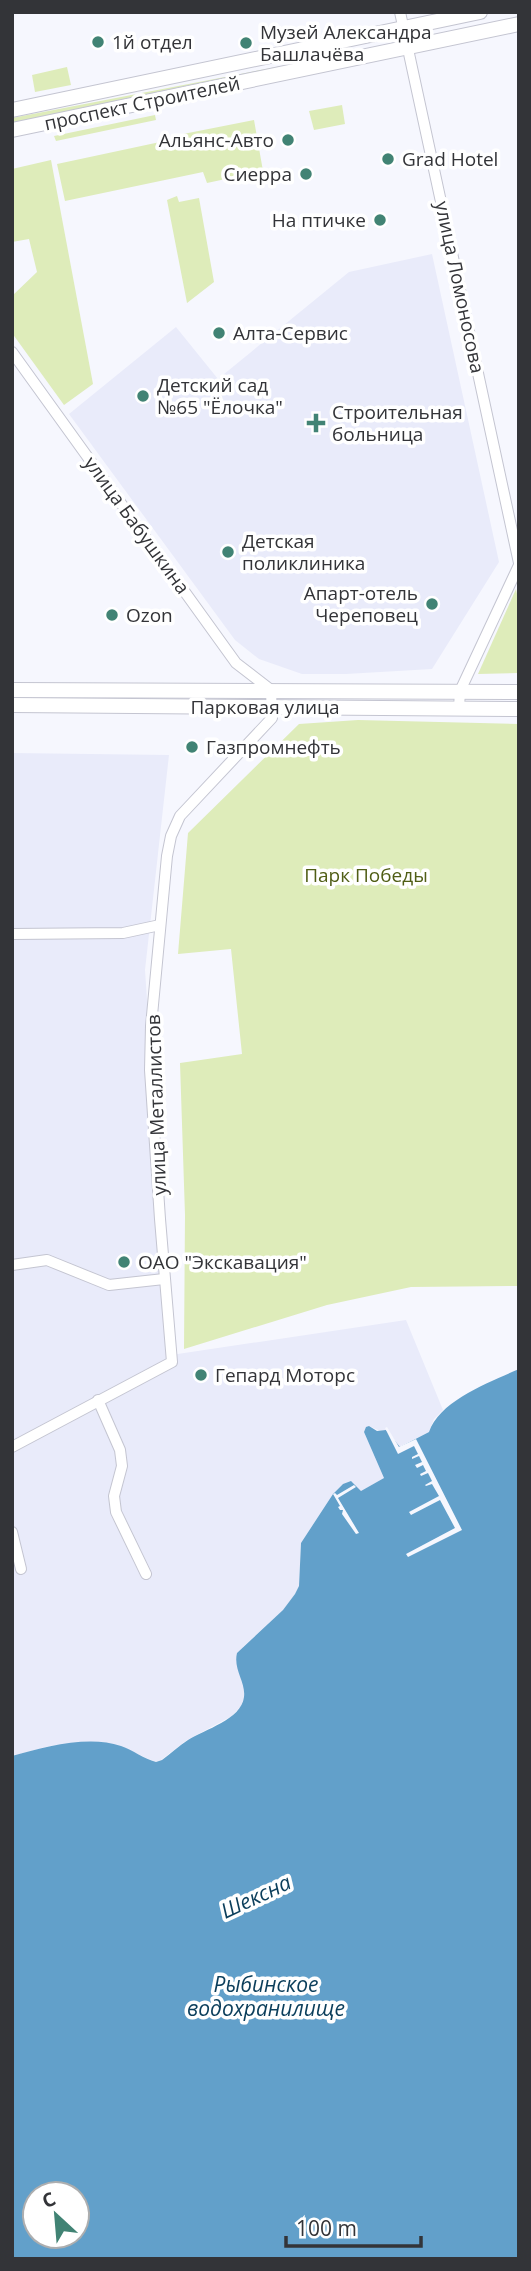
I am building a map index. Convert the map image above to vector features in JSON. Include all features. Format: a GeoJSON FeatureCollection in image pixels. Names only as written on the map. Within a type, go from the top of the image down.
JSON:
{"type":"FeatureCollection","features":[{"type":"Feature","properties":{"kind":"main road","name":"проспект Строителей"},"geometry":{"type":"LineString","coordinates":[[12,110],[480,12]]}},
{"type":"Feature","properties":{"kind":"main road","name":"проспект Строителей"},"geometry":{"type":"LineString","coordinates":[[12,130],[519,24]]}},
{"type":"Feature","properties":{"kind":"main road","name":"Парковая улица"},"geometry":{"type":"LineString","coordinates":[[12,690],[519,692]]}},
{"type":"Feature","properties":{"kind":"main road","name":"Парковая улица"},"geometry":{"type":"LineString","coordinates":[[12,705],[519,709]]}},
{"type":"Feature","properties":{"kind":"street","name":"улица Ломоносова"},"geometry":{"type":"LineString","coordinates":[[400,12],[519,564],[460,691],[459,708]]}},
{"type":"Feature","properties":{"kind":"street","name":"улица Бабушкина"},"geometry":{"type":"LineString","coordinates":[[12,352],[236,663],[271,690]]}},
{"type":"Feature","properties":{"kind":"street"},"geometry":{"type":"LineString","coordinates":[[271,690],[272,707]]}},
{"type":"Feature","properties":{"kind":"street","name":"улица Металлистов"},"geometry":{"type":"LineString","coordinates":[[12,1447],[172,1362],[150,1069],[160,925],[171,835],[180,816],[272,718],[272,707]]}},
{"type":"Feature","properties":{"kind":"street"},"geometry":{"type":"LineString","coordinates":[[12,934],[123,933],[160,925]]}},
{"type":"Feature","properties":{"kind":"street"},"geometry":{"type":"LineString","coordinates":[[12,1265],[47,1260],[109,1285],[164,1279]]}},
{"type":"Feature","properties":{"kind":"street"},"geometry":{"type":"LineString","coordinates":[[98,1400],[120,1450],[122,1466],[114,1496],[116,1512],[146,1574]]}},
{"type":"Feature","properties":{"kind":"street"},"geometry":{"type":"LineString","coordinates":[[12,1532],[22,1569]]}},
{"type":"Feature","properties":{"kind":"shaded area","name":"Строительная больница"},"geometry":{"type":"Polygon","coordinates":[[[432,254],[499,562],[432,669],[302,674],[259,659],[235,640],[69,414],[176,327],[218,379],[349,272],[432,254]]]}},
{"type":"Feature","properties":{"kind":"shaded area"},"geometry":{"type":"Polygon","coordinates":[[[12,753],[169,755],[145,970],[171,1355],[406,1320],[443,1410],[434,1419],[429,1432],[399,1447],[380,1431],[369,1426],[366,1428],[364,1432],[384,1478],[361,1491],[343,1484],[333,1494],[301,1543],[299,1587],[283,1610],[243,1647],[245,1695],[241,1706],[232,1716],[187,1740],[156,1762],[111,1744],[76,1743],[50,1746],[12,1756],[12,753]]]}},
{"type":"Feature","properties":{"kind":"green space"},"geometry":{"type":"Polygon","coordinates":[[[396,44],[12,127],[12,118],[396,44]]]}},
{"type":"Feature","properties":{"kind":"green space"},"geometry":{"type":"Polygon","coordinates":[[[67,67],[71,85],[35,92],[32,75],[67,67]]]}},
{"type":"Feature","properties":{"kind":"green space"},"geometry":{"type":"Polygon","coordinates":[[[342,105],[345,124],[314,130],[309,111],[342,105]]]}},
{"type":"Feature","properties":{"kind":"green space"},"geometry":{"type":"Polygon","coordinates":[[[155,115],[156,120],[56,141],[54,136],[155,115]]]}},
{"type":"Feature","properties":{"kind":"green space"},"geometry":{"type":"Polygon","coordinates":[[[254,120],[263,171],[207,183],[203,172],[65,201],[57,164],[160,142],[163,150],[175,148],[173,136],[254,120]]]}},
{"type":"Feature","properties":{"kind":"green space"},"geometry":{"type":"Polygon","coordinates":[[[51,160],[93,384],[64,405],[12,333],[12,296],[37,272],[29,239],[12,242],[12,169],[51,160]]]}},
{"type":"Feature","properties":{"kind":"green space"},"geometry":{"type":"Polygon","coordinates":[[[177,196],[179,202],[199,198],[214,282],[187,303],[167,200],[177,196]]]}},
{"type":"Feature","properties":{"kind":"green space"},"geometry":{"type":"Polygon","coordinates":[[[516,589],[519,603],[519,673],[478,674],[516,589]]]}},
{"type":"Feature","properties":{"kind":"green space","name":"Парк Победы"},"geometry":{"type":"Polygon","coordinates":[[[358,720],[519,724],[519,1286],[411,1287],[327,1305],[184,1349],[185,1215],[180,1063],[242,1054],[231,949],[178,954],[188,833],[299,724],[358,720]]]}},
{"type":"Feature","properties":{"kind":"water","name":"Рыбинское водохранилище"},"geometry":{"type":"Polygon","coordinates":[[[519,1369],[519,2259],[12,2259],[12,1756],[66,1744],[95,1742],[121,1746],[156,1762],[188,1740],[229,1718],[241,1705],[244,1697],[237,1653],[283,1610],[295,1594],[299,1586],[301,1543],[333,1494],[343,1484],[351,1481],[361,1491],[384,1478],[364,1432],[366,1427],[377,1431],[386,1430],[400,1447],[429,1432],[444,1410],[481,1386],[519,1369]]]}},
{"type":"Feature","properties":{"kind":"pier"},"geometry":{"type":"Polygon","coordinates":[[[387,1427],[399,1447],[416,1439],[462,1530],[408,1557],[406,1554],[455,1528],[440,1500],[411,1515],[409,1512],[439,1496],[432,1484],[425,1485],[432,1481],[428,1473],[421,1476],[420,1474],[426,1471],[423,1465],[417,1468],[415,1465],[422,1462],[419,1456],[412,1459],[418,1454],[414,1446],[398,1454],[385,1428],[387,1427]]]}},
{"type":"Feature","properties":{"kind":"pier"},"geometry":{"type":"Polygon","coordinates":[[[354,1485],[356,1487],[338,1498],[359,1533],[356,1534],[342,1514],[343,1510],[338,1507],[340,1506],[333,1494],[337,1495],[354,1485]]]}},
{"type":"Feature","properties":{"kind":"place","name":"1й отдел"},"geometry":{"type":"Point","coordinates":[98,42]}},
{"type":"Feature","properties":{"kind":"place","name":"Музей Александра Башлачёва"},"geometry":{"type":"Point","coordinates":[246,43]}},
{"type":"Feature","properties":{"kind":"place","name":"Альянс-Авто"},"geometry":{"type":"Point","coordinates":[288,140]}},
{"type":"Feature","properties":{"kind":"place","name":"Grad Hotel"},"geometry":{"type":"Point","coordinates":[388,159]}},
{"type":"Feature","properties":{"kind":"place","name":"Сиерра"},"geometry":{"type":"Point","coordinates":[306,174]}},
{"type":"Feature","properties":{"kind":"place","name":"На птичке"},"geometry":{"type":"Point","coordinates":[380,220]}},
{"type":"Feature","properties":{"kind":"place","name":"Алта-Сервис"},"geometry":{"type":"Point","coordinates":[219,333]}},
{"type":"Feature","properties":{"kind":"place","name":"Детский сад №65 \"Ёлочка\""},"geometry":{"type":"Point","coordinates":[143,396]}},
{"type":"Feature","properties":{"kind":"place","name":"Строительная больница"},"geometry":{"type":"Point","coordinates":[316,423]}},
{"type":"Feature","properties":{"kind":"place","name":"Детская поликлиника"},"geometry":{"type":"Point","coordinates":[228,552]}},
{"type":"Feature","properties":{"kind":"place","name":"Апарт-отель Череповец"},"geometry":{"type":"Point","coordinates":[432,604]}},
{"type":"Feature","properties":{"kind":"place","name":"Ozon"},"geometry":{"type":"Point","coordinates":[112,615]}},
{"type":"Feature","properties":{"kind":"place","name":"Газпромнефть"},"geometry":{"type":"Point","coordinates":[192,747]}},
{"type":"Feature","properties":{"kind":"place","name":"ОАО \"Экскавация\""},"geometry":{"type":"Point","coordinates":[124,1262]}},
{"type":"Feature","properties":{"kind":"place","name":"Гепард Моторс"},"geometry":{"type":"Point","coordinates":[201,1375]}},
{"type":"Feature","properties":{"kind":"water label","name":"Шексна"},"geometry":{"type":"Point","coordinates":[256,1897]}}]}
